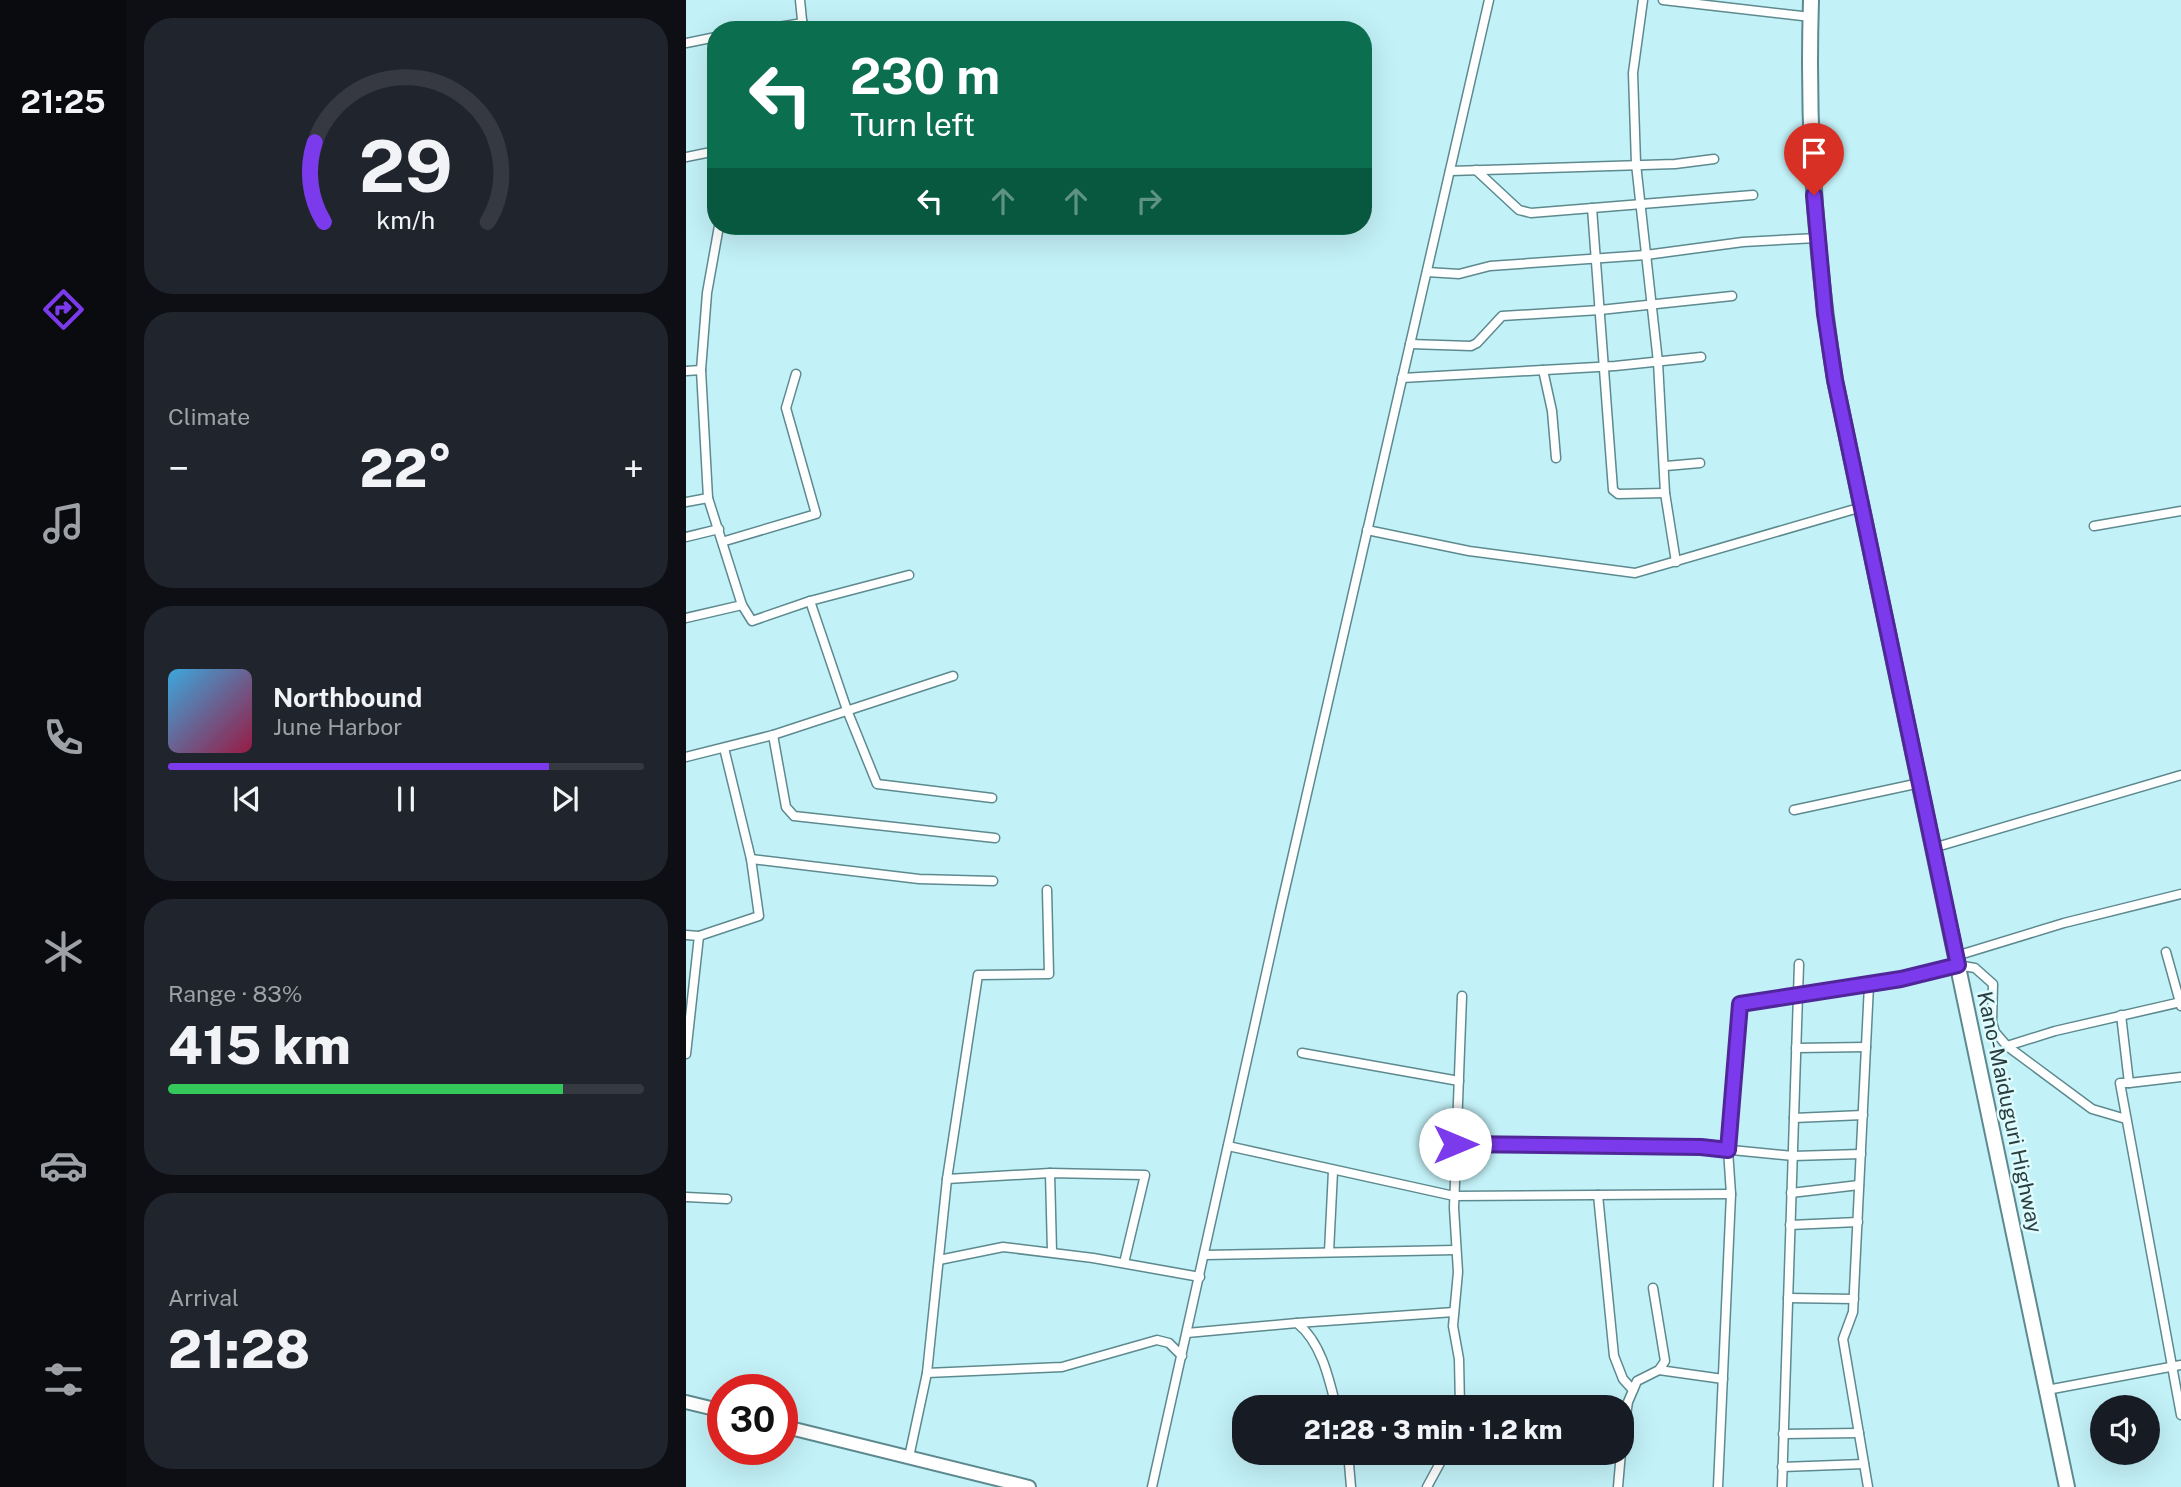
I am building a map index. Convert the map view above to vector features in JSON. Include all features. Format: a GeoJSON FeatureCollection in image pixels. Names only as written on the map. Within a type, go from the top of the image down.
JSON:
{"type":"FeatureCollection","features":[{"type":"Feature","properties":{"kind":"highway","name":"Kano-Maiduguri Highway"},"geometry":{"type":"LineString","coordinates":[[1811,0],[1810,122],[1817,238],[1835,380],[2067,1487]]}},
{"type":"Feature","properties":{"kind":"main road"},"geometry":{"type":"LineString","coordinates":[[686,1402],[707,1407]]}},
{"type":"Feature","properties":{"kind":"main road"},"geometry":{"type":"LineString","coordinates":[[798,1430],[1028,1487]]}},
{"type":"Feature","properties":{"kind":"street"},"geometry":{"type":"LineString","coordinates":[[800,0],[802,21]]}},
{"type":"Feature","properties":{"kind":"street"},"geometry":{"type":"LineString","coordinates":[[1152,1487],[1489,0]]}},
{"type":"Feature","properties":{"kind":"street"},"geometry":{"type":"LineString","coordinates":[[1643,0],[1633,73],[1636,164],[1658,362],[1666,466],[1665,493],[1676,562]]}},
{"type":"Feature","properties":{"kind":"street"},"geometry":{"type":"LineString","coordinates":[[1663,0],[1811,18]]}},
{"type":"Feature","properties":{"kind":"street"},"geometry":{"type":"LineString","coordinates":[[686,43],[707,39]]}},
{"type":"Feature","properties":{"kind":"street"},"geometry":{"type":"LineString","coordinates":[[686,157],[707,153]]}},
{"type":"Feature","properties":{"kind":"street"},"geometry":{"type":"LineString","coordinates":[[1450,171],[1714,159]]}},
{"type":"Feature","properties":{"kind":"street"},"geometry":{"type":"LineString","coordinates":[[1476,170],[1495,190],[1525,212],[1753,195]]}},
{"type":"Feature","properties":{"kind":"street"},"geometry":{"type":"LineString","coordinates":[[1591,208],[1613,490],[1618,494],[1665,493]]}},
{"type":"Feature","properties":{"kind":"street"},"geometry":{"type":"LineString","coordinates":[[717,235],[707,293],[701,370],[708,498],[725,541],[743,605],[752,621],[810,601],[909,575]]}},
{"type":"Feature","properties":{"kind":"street"},"geometry":{"type":"LineString","coordinates":[[1427,272],[1459,274],[1490,265],[1646,255],[1743,242],[1817,238]]}},
{"type":"Feature","properties":{"kind":"street"},"geometry":{"type":"LineString","coordinates":[[1410,344],[1471,346],[1477,344],[1503,316],[1652,306],[1732,296]]}},
{"type":"Feature","properties":{"kind":"street"},"geometry":{"type":"LineString","coordinates":[[1402,378],[1701,357]]}},
{"type":"Feature","properties":{"kind":"street"},"geometry":{"type":"LineString","coordinates":[[686,371],[701,370]]}},
{"type":"Feature","properties":{"kind":"street"},"geometry":{"type":"LineString","coordinates":[[1543,370],[1552,411],[1556,458]]}},
{"type":"Feature","properties":{"kind":"street"},"geometry":{"type":"LineString","coordinates":[[725,541],[816,514],[786,408],[796,374]]}},
{"type":"Feature","properties":{"kind":"street"},"geometry":{"type":"LineString","coordinates":[[1666,466],[1700,463]]}},
{"type":"Feature","properties":{"kind":"street"},"geometry":{"type":"LineString","coordinates":[[686,502],[708,498]]}},
{"type":"Feature","properties":{"kind":"street"},"geometry":{"type":"LineString","coordinates":[[1367,530],[1469,551],[1634,573],[1862,507]]}},
{"type":"Feature","properties":{"kind":"street"},"geometry":{"type":"LineString","coordinates":[[2094,526],[2181,511]]}},
{"type":"Feature","properties":{"kind":"street"},"geometry":{"type":"LineString","coordinates":[[686,537],[719,529]]}},
{"type":"Feature","properties":{"kind":"street"},"geometry":{"type":"LineString","coordinates":[[810,601],[846,710],[877,784],[992,797]]}},
{"type":"Feature","properties":{"kind":"street"},"geometry":{"type":"LineString","coordinates":[[686,618],[743,605]]}},
{"type":"Feature","properties":{"kind":"street"},"geometry":{"type":"LineString","coordinates":[[686,757],[774,735],[953,676]]}},
{"type":"Feature","properties":{"kind":"street"},"geometry":{"type":"LineString","coordinates":[[774,735],[786,807],[794,816],[995,838]]}},
{"type":"Feature","properties":{"kind":"street"},"geometry":{"type":"LineString","coordinates":[[686,935],[699,936],[760,916],[751,859],[724,748]]}},
{"type":"Feature","properties":{"kind":"street"},"geometry":{"type":"LineString","coordinates":[[1933,848],[2181,775]]}},
{"type":"Feature","properties":{"kind":"street"},"geometry":{"type":"LineString","coordinates":[[1794,810],[1920,783]]}},
{"type":"Feature","properties":{"kind":"street"},"geometry":{"type":"LineString","coordinates":[[751,859],[919,879],[993,881]]}},
{"type":"Feature","properties":{"kind":"street"},"geometry":{"type":"LineString","coordinates":[[909,1457],[927,1373],[947,1179],[978,975],[1049,974],[1047,890]]}},
{"type":"Feature","properties":{"kind":"street"},"geometry":{"type":"LineString","coordinates":[[1718,1487],[1731,1194],[1728,1150],[1740,1004],[1869,985],[1957,960],[2064,923],[2181,894]]}},
{"type":"Feature","properties":{"kind":"street"},"geometry":{"type":"LineString","coordinates":[[686,1054],[699,936]]}},
{"type":"Feature","properties":{"kind":"street"},"geometry":{"type":"LineString","coordinates":[[2007,1046],[2121,1015],[2181,1003],[2166,952]]}},
{"type":"Feature","properties":{"kind":"street"},"geometry":{"type":"LineString","coordinates":[[1957,960],[1975,968],[1992,981],[1992,1022],[1995,1032],[2007,1046],[2092,1109],[2126,1119]]}},
{"type":"Feature","properties":{"kind":"street"},"geometry":{"type":"LineString","coordinates":[[1782,1487],[1799,964]]}},
{"type":"Feature","properties":{"kind":"street"},"geometry":{"type":"LineString","coordinates":[[1868,1487],[1843,1339],[1853,1312],[1854,1299],[1869,985]]}},
{"type":"Feature","properties":{"kind":"street"},"geometry":{"type":"LineString","coordinates":[[1462,996],[1454,1196],[1458,1272],[1454,1341],[1459,1359],[1462,1395]]}},
{"type":"Feature","properties":{"kind":"street"},"geometry":{"type":"LineString","coordinates":[[2121,1015],[2129,1083]]}},
{"type":"Feature","properties":{"kind":"street"},"geometry":{"type":"LineString","coordinates":[[1796,1048],[1866,1047]]}},
{"type":"Feature","properties":{"kind":"street"},"geometry":{"type":"LineString","coordinates":[[1302,1053],[1459,1081]]}},
{"type":"Feature","properties":{"kind":"street"},"geometry":{"type":"LineString","coordinates":[[2181,1077],[2120,1083],[2181,1415]]}},
{"type":"Feature","properties":{"kind":"street"},"geometry":{"type":"LineString","coordinates":[[1794,1118],[1863,1115]]}},
{"type":"Feature","properties":{"kind":"street"},"geometry":{"type":"LineString","coordinates":[[1455,1144],[1701,1147],[1793,1156],[1861,1154]]}},
{"type":"Feature","properties":{"kind":"street"},"geometry":{"type":"LineString","coordinates":[[1228,1146],[1454,1196],[1731,1194]]}},
{"type":"Feature","properties":{"kind":"street"},"geometry":{"type":"LineString","coordinates":[[1329,1252],[1333,1171]]}},
{"type":"Feature","properties":{"kind":"street"},"geometry":{"type":"LineString","coordinates":[[947,1179],[1050,1173],[1145,1175],[1124,1263]]}},
{"type":"Feature","properties":{"kind":"street"},"geometry":{"type":"LineString","coordinates":[[1050,1173],[1052,1252]]}},
{"type":"Feature","properties":{"kind":"street"},"geometry":{"type":"LineString","coordinates":[[1791,1193],[1859,1185]]}},
{"type":"Feature","properties":{"kind":"street"},"geometry":{"type":"LineString","coordinates":[[1598,1195],[1614,1356],[1623,1379],[1633,1390]]}},
{"type":"Feature","properties":{"kind":"street"},"geometry":{"type":"LineString","coordinates":[[686,1197],[727,1199]]}},
{"type":"Feature","properties":{"kind":"street"},"geometry":{"type":"LineString","coordinates":[[1790,1225],[1858,1222]]}},
{"type":"Feature","properties":{"kind":"street"},"geometry":{"type":"LineString","coordinates":[[939,1260],[1003,1247],[1052,1252],[1200,1277]]}},
{"type":"Feature","properties":{"kind":"street"},"geometry":{"type":"LineString","coordinates":[[1205,1255],[1455,1250]]}},
{"type":"Feature","properties":{"kind":"street"},"geometry":{"type":"LineString","coordinates":[[1632,1395],[1637,1381],[1659,1370],[1665,1361],[1653,1288]]}},
{"type":"Feature","properties":{"kind":"street"},"geometry":{"type":"LineString","coordinates":[[1788,1298],[1854,1299]]}},
{"type":"Feature","properties":{"kind":"street"},"geometry":{"type":"LineString","coordinates":[[1187,1333],[1297,1322],[1454,1312]]}},
{"type":"Feature","properties":{"kind":"street"},"geometry":{"type":"LineString","coordinates":[[1297,1322],[1310,1333],[1329,1377],[1333,1395]]}},
{"type":"Feature","properties":{"kind":"street"},"geometry":{"type":"LineString","coordinates":[[927,1373],[1062,1367],[1157,1340],[1169,1343],[1182,1356]]}},
{"type":"Feature","properties":{"kind":"street"},"geometry":{"type":"LineString","coordinates":[[2047,1390],[2181,1365]]}},
{"type":"Feature","properties":{"kind":"street"},"geometry":{"type":"LineString","coordinates":[[1659,1370],[1723,1379]]}},
{"type":"Feature","properties":{"kind":"street"},"geometry":{"type":"LineString","coordinates":[[1783,1434],[1859,1433]]}},
{"type":"Feature","properties":{"kind":"street"},"geometry":{"type":"LineString","coordinates":[[1782,1467],[1864,1464]]}},
{"type":"Feature","properties":{"kind":"street"},"geometry":{"type":"LineString","coordinates":[[1349,1465],[1351,1487]]}},
{"type":"Feature","properties":{"kind":"street"},"geometry":{"type":"LineString","coordinates":[[1427,1487],[1439,1465]]}},
{"type":"Feature","properties":{"kind":"street"},"geometry":{"type":"LineString","coordinates":[[1618,1487],[1620,1465]]}},
{"type":"Feature","properties":{"kind":"route"},"geometry":{"type":"LineString","coordinates":[[1455,1144],[1701,1147],[1728,1150],[1740,1004],[1901,979],[1958,965],[1835,380],[1817,245],[1814,195]]}}]}
